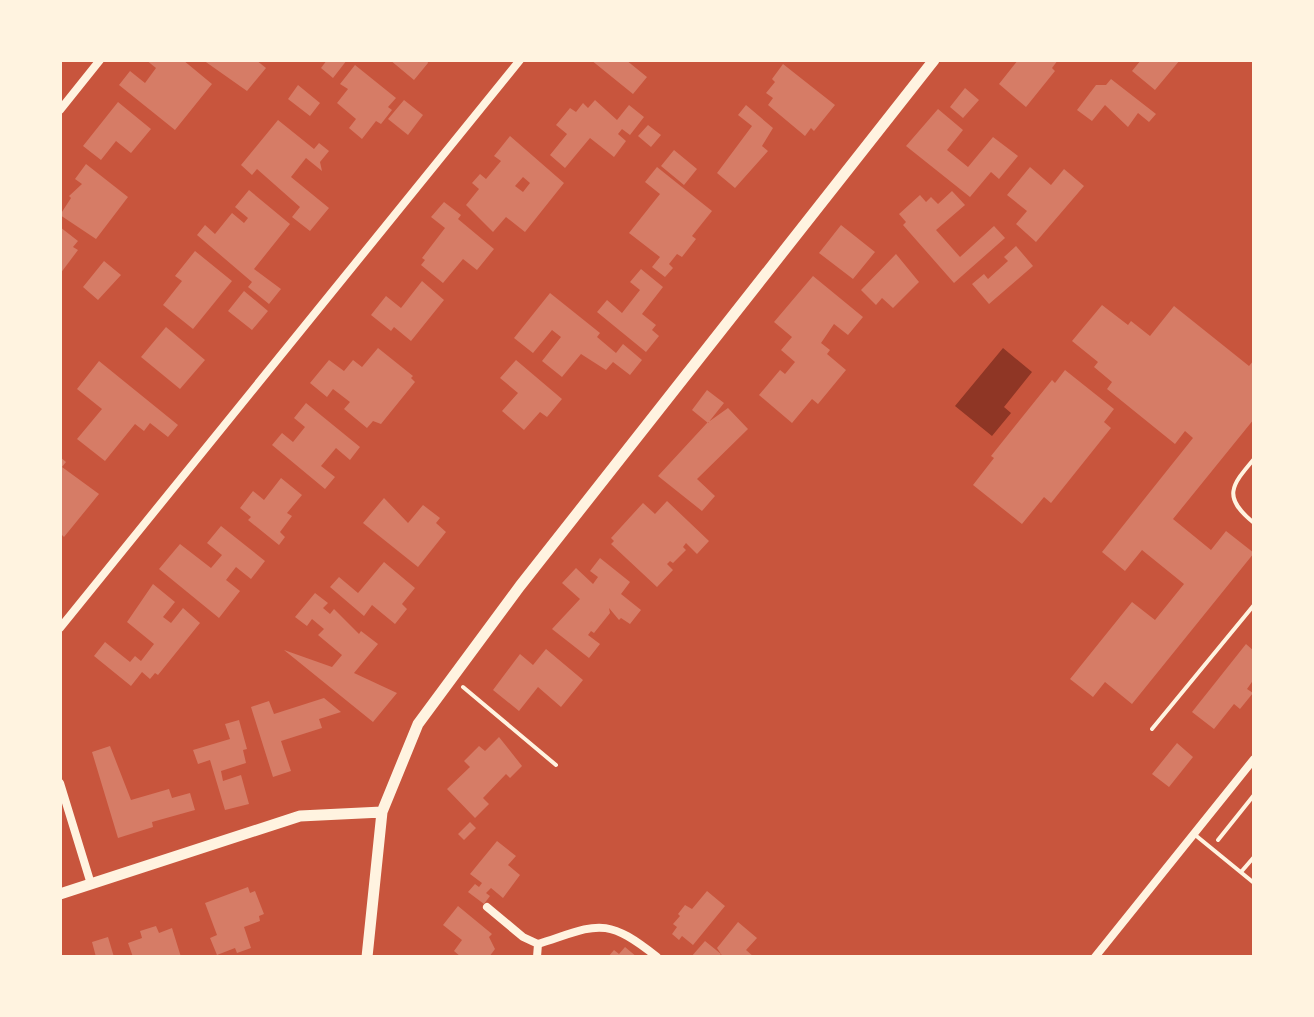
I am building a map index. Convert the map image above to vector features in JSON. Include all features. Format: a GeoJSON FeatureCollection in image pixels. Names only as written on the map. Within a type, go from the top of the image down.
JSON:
{"type":"FeatureCollection","features":[{"type":"Feature","properties":{"kind":"street"},"geometry":{"type":"LineString","coordinates":[[60,110],[100,60]]}},
{"type":"Feature","properties":{"kind":"street"},"geometry":{"type":"LineString","coordinates":[[60,628],[520,60]]}},
{"type":"Feature","properties":{"kind":"street"},"geometry":{"type":"LineString","coordinates":[[367,957],[382,812],[418,724],[451,676],[934,60]]}},
{"type":"Feature","properties":{"kind":"street"},"geometry":{"type":"LineString","coordinates":[[1095,957],[1254,759]]}},
{"type":"Feature","properties":{"kind":"street"},"geometry":{"type":"LineString","coordinates":[[60,783],[91,884]]}},
{"type":"Feature","properties":{"kind":"street"},"geometry":{"type":"LineString","coordinates":[[60,894],[300,816],[382,812]]}},
{"type":"Feature","properties":{"kind":"street"},"geometry":{"type":"LineString","coordinates":[[487,907],[523,937],[538,944],[602,927],[626,932],[657,957]]}},
{"type":"Feature","properties":{"kind":"street"},"geometry":{"type":"LineString","coordinates":[[537,957],[538,944]]}},
{"type":"Feature","properties":{"kind":"lane"},"geometry":{"type":"LineString","coordinates":[[1254,459],[1237,480],[1232,494],[1237,507],[1254,523]]}},
{"type":"Feature","properties":{"kind":"lane"},"geometry":{"type":"LineString","coordinates":[[1152,729],[1254,605]]}},
{"type":"Feature","properties":{"kind":"lane"},"geometry":{"type":"LineString","coordinates":[[1194,834],[1254,883]]}},
{"type":"Feature","properties":{"kind":"lane"},"geometry":{"type":"LineString","coordinates":[[1241,872],[1254,857]]}},
{"type":"Feature","properties":{"kind":"path"},"geometry":{"type":"LineString","coordinates":[[463,687],[556,765]]}},
{"type":"Feature","properties":{"kind":"path"},"geometry":{"type":"LineString","coordinates":[[1217,841],[1254,795]]}},
{"type":"Feature","properties":{"kind":"shaded area"},"geometry":{"type":"Polygon","coordinates":[[[1003,348],[1032,372],[1004,407],[1011,413],[992,436],[955,406],[1003,348]]]}},
{"type":"Feature","properties":{"kind":"building"},"geometry":{"type":"Polygon","coordinates":[[[146,60],[183,60],[212,84],[175,130],[119,85],[130,71],[145,83],[156,68],[146,60]]]}},
{"type":"Feature","properties":{"kind":"building"},"geometry":{"type":"Polygon","coordinates":[[[203,60],[256,60],[266,68],[247,91],[203,60]]]}},
{"type":"Feature","properties":{"kind":"building"},"geometry":{"type":"Polygon","coordinates":[[[327,60],[347,60],[333,78],[321,68],[327,60]]]}},
{"type":"Feature","properties":{"kind":"building"},"geometry":{"type":"Polygon","coordinates":[[[390,60],[427,60],[428,63],[414,80],[390,60]]]}},
{"type":"Feature","properties":{"kind":"building"},"geometry":{"type":"Polygon","coordinates":[[[591,60],[626,60],[647,77],[633,94],[591,60]]]}},
{"type":"Feature","properties":{"kind":"building"},"geometry":{"type":"Polygon","coordinates":[[[1018,60],[1058,60],[1052,68],[1055,71],[1026,107],[999,84],[1018,60]]]}},
{"type":"Feature","properties":{"kind":"building"},"geometry":{"type":"Polygon","coordinates":[[[1141,60],[1180,60],[1155,90],[1132,71],[1141,60]]]}},
{"type":"Feature","properties":{"kind":"building"},"geometry":{"type":"Polygon","coordinates":[[[783,64],[835,105],[814,131],[811,128],[805,136],[768,105],[773,98],[766,93],[783,64]]]}},
{"type":"Feature","properties":{"kind":"building"},"geometry":{"type":"Polygon","coordinates":[[[355,65],[396,98],[388,107],[392,110],[381,124],[376,121],[362,139],[349,128],[356,119],[337,103],[348,89],[340,84],[355,65]]]}},
{"type":"Feature","properties":{"kind":"building"},"geometry":{"type":"Polygon","coordinates":[[[1111,79],[1156,114],[1149,122],[1138,113],[1128,127],[1105,105],[1092,121],[1077,110],[1096,85],[1106,85],[1111,79]]]}},
{"type":"Feature","properties":{"kind":"building"},"geometry":{"type":"Polygon","coordinates":[[[298,85],[320,103],[310,116],[288,99],[298,85]]]}},
{"type":"Feature","properties":{"kind":"building"},"geometry":{"type":"Polygon","coordinates":[[[965,88],[979,100],[963,118],[950,107],[965,88]]]}},
{"type":"Feature","properties":{"kind":"building"},"geometry":{"type":"Polygon","coordinates":[[[404,100],[423,115],[408,135],[388,119],[404,100]]]}},
{"type":"Feature","properties":{"kind":"building"},"geometry":{"type":"Polygon","coordinates":[[[595,100],[617,120],[629,105],[644,117],[630,135],[622,129],[618,134],[626,141],[614,157],[590,138],[565,168],[550,155],[567,134],[556,125],[570,108],[576,112],[583,103],[588,108],[595,100]]]}},
{"type":"Feature","properties":{"kind":"building"},"geometry":{"type":"Polygon","coordinates":[[[118,102],[151,129],[131,153],[116,141],[101,160],[83,146],[118,102]]]}},
{"type":"Feature","properties":{"kind":"building"},"geometry":{"type":"Polygon","coordinates":[[[746,105],[773,128],[762,146],[768,151],[735,188],[717,173],[752,126],[738,115],[746,105]]]}},
{"type":"Feature","properties":{"kind":"building"},"geometry":{"type":"Polygon","coordinates":[[[938,109],[963,130],[947,150],[968,167],[993,137],[1018,156],[999,179],[991,172],[970,197],[906,146],[938,109]]]}},
{"type":"Feature","properties":{"kind":"building"},"geometry":{"type":"Polygon","coordinates":[[[278,120],[314,149],[319,143],[329,151],[320,162],[322,171],[306,158],[291,177],[329,208],[310,231],[292,217],[300,207],[257,169],[252,175],[241,165],[278,120]]]}},
{"type":"Feature","properties":{"kind":"building"},"geometry":{"type":"Polygon","coordinates":[[[648,125],[661,135],[651,147],[638,136],[648,125]]]}},
{"type":"Feature","properties":{"kind":"building"},"geometry":{"type":"Polygon","coordinates":[[[510,136],[564,183],[525,232],[506,217],[493,232],[466,205],[479,189],[472,183],[480,174],[486,179],[501,161],[494,156],[510,136]],[[523,177],[515,186],[523,192],[530,183],[523,177]]]}},
{"type":"Feature","properties":{"kind":"building"},"geometry":{"type":"Polygon","coordinates":[[[674,150],[697,169],[684,185],[661,166],[674,150]]]}},
{"type":"Feature","properties":{"kind":"building"},"geometry":{"type":"Polygon","coordinates":[[[86,164],[128,197],[96,239],[60,215],[71,198],[69,196],[82,184],[75,179],[86,164]]]}},
{"type":"Feature","properties":{"kind":"building"},"geometry":{"type":"Polygon","coordinates":[[[657,167],[712,211],[692,236],[696,239],[682,257],[677,254],[669,264],[673,268],[665,277],[652,267],[660,257],[629,233],[660,194],[645,182],[657,167]]]}},
{"type":"Feature","properties":{"kind":"building"},"geometry":{"type":"Polygon","coordinates":[[[1030,167],[1051,185],[1064,169],[1084,186],[1036,242],[1016,224],[1027,211],[1007,195],[1030,167]]]}},
{"type":"Feature","properties":{"kind":"building"},"geometry":{"type":"Polygon","coordinates":[[[249,190],[290,224],[254,269],[281,289],[269,304],[248,287],[252,282],[197,235],[205,225],[215,234],[232,213],[244,223],[248,218],[235,207],[249,190]]]}},
{"type":"Feature","properties":{"kind":"building"},"geometry":{"type":"Polygon","coordinates":[[[952,191],[965,205],[936,230],[960,257],[994,226],[1005,238],[954,283],[903,225],[906,222],[899,214],[920,195],[926,202],[931,197],[938,204],[952,191]]]}},
{"type":"Feature","properties":{"kind":"building"},"geometry":{"type":"Polygon","coordinates":[[[444,202],[461,215],[458,219],[494,249],[477,270],[463,259],[443,283],[421,265],[425,260],[422,258],[445,228],[431,217],[444,202]]]}},
{"type":"Feature","properties":{"kind":"building"},"geometry":{"type":"Polygon","coordinates":[[[841,225],[875,252],[853,279],[819,253],[841,225]]]}},
{"type":"Feature","properties":{"kind":"building"},"geometry":{"type":"Polygon","coordinates":[[[60,227],[78,241],[73,247],[78,250],[60,274],[60,227]]]}},
{"type":"Feature","properties":{"kind":"building"},"geometry":{"type":"Polygon","coordinates":[[[1016,246],[1033,266],[989,304],[972,284],[984,274],[988,279],[1008,261],[1004,257],[1016,246]]]}},
{"type":"Feature","properties":{"kind":"building"},"geometry":{"type":"Polygon","coordinates":[[[195,251],[232,281],[193,329],[163,305],[182,281],[175,276],[195,251]]]}},
{"type":"Feature","properties":{"kind":"building"},"geometry":{"type":"Polygon","coordinates":[[[896,254],[919,282],[893,308],[882,298],[876,305],[861,290],[896,254]]]}},
{"type":"Feature","properties":{"kind":"building"},"geometry":{"type":"Polygon","coordinates":[[[104,261],[121,275],[98,300],[83,287],[104,261]]]}},
{"type":"Feature","properties":{"kind":"building"},"geometry":{"type":"Polygon","coordinates":[[[641,269],[663,287],[642,314],[656,325],[652,330],[659,336],[646,352],[597,312],[607,300],[622,313],[640,290],[630,282],[641,269]]]}},
{"type":"Feature","properties":{"kind":"building"},"geometry":{"type":"Polygon","coordinates":[[[813,276],[863,317],[848,335],[834,324],[821,343],[830,350],[827,354],[846,370],[818,404],[812,399],[792,423],[759,395],[780,370],[785,374],[795,362],[781,350],[792,337],[774,322],[813,276]]]}},
{"type":"Feature","properties":{"kind":"building"},"geometry":{"type":"Polygon","coordinates":[[[422,281],[444,300],[411,341],[394,327],[391,331],[371,315],[386,296],[401,308],[422,281]]]}},
{"type":"Feature","properties":{"kind":"building"},"geometry":{"type":"Polygon","coordinates":[[[244,291],[268,311],[252,330],[228,311],[244,291]]]}},
{"type":"Feature","properties":{"kind":"building"},"geometry":{"type":"Polygon","coordinates":[[[550,293],[600,333],[597,337],[616,353],[623,344],[642,360],[630,375],[613,362],[606,370],[581,354],[562,377],[542,361],[561,337],[552,330],[533,353],[514,338],[550,293]]]}},
{"type":"Feature","properties":{"kind":"building"},"geometry":{"type":"Polygon","coordinates":[[[1102,305],[1128,325],[1131,321],[1150,336],[1174,306],[1249,366],[1254,360],[1254,419],[1173,519],[1211,550],[1226,531],[1254,553],[1132,704],[1105,682],[1093,697],[1070,679],[1132,602],[1155,620],[1184,584],[1142,550],[1125,571],[1102,552],[1193,438],[1185,431],[1175,444],[1107,389],[1112,382],[1094,367],[1098,362],[1072,341],[1102,305]]]}},
{"type":"Feature","properties":{"kind":"building"},"geometry":{"type":"Polygon","coordinates":[[[166,327],[205,360],[180,389],[141,357],[166,327]]]}},
{"type":"Feature","properties":{"kind":"building"},"geometry":{"type":"Polygon","coordinates":[[[378,348],[413,376],[411,378],[415,382],[381,424],[373,421],[367,428],[344,409],[350,402],[333,389],[327,397],[310,383],[329,360],[344,371],[353,360],[362,367],[378,348]]]}},
{"type":"Feature","properties":{"kind":"building"},"geometry":{"type":"Polygon","coordinates":[[[516,360],[562,399],[547,417],[540,412],[524,430],[502,411],[518,393],[500,378],[516,360]]]}},
{"type":"Feature","properties":{"kind":"building"},"geometry":{"type":"Polygon","coordinates":[[[99,361],[178,425],[168,437],[150,423],[144,431],[135,424],[105,461],[77,439],[102,409],[77,389],[99,361]]]}},
{"type":"Feature","properties":{"kind":"building"},"geometry":{"type":"Polygon","coordinates":[[[1065,370],[1114,409],[1104,422],[1111,428],[1051,503],[1044,497],[1022,524],[973,485],[994,458],[991,456],[1052,380],[1055,383],[1065,370]]]}},
{"type":"Feature","properties":{"kind":"building"},"geometry":{"type":"Polygon","coordinates":[[[707,390],[724,403],[708,423],[692,410],[707,390]]]}},
{"type":"Feature","properties":{"kind":"building"},"geometry":{"type":"Polygon","coordinates":[[[306,403],[360,447],[350,460],[336,448],[321,466],[335,477],[325,489],[272,445],[282,433],[293,442],[305,427],[294,418],[306,403]]]}},
{"type":"Feature","properties":{"kind":"building"},"geometry":{"type":"Polygon","coordinates":[[[728,408],[748,429],[697,479],[715,496],[702,511],[658,476],[707,423],[728,408]]]}},
{"type":"Feature","properties":{"kind":"building"},"geometry":{"type":"Polygon","coordinates":[[[60,457],[66,462],[62,467],[99,494],[64,537],[60,533],[60,457]]]}},
{"type":"Feature","properties":{"kind":"building"},"geometry":{"type":"Polygon","coordinates":[[[281,478],[302,495],[287,513],[292,516],[280,532],[285,537],[279,545],[248,520],[251,517],[240,508],[253,491],[264,500],[281,478]]]}},
{"type":"Feature","properties":{"kind":"building"},"geometry":{"type":"Polygon","coordinates":[[[384,498],[408,523],[423,505],[440,518],[436,523],[446,532],[418,567],[363,523],[384,498]]]}},
{"type":"Feature","properties":{"kind":"building"},"geometry":{"type":"Polygon","coordinates":[[[667,501],[709,541],[697,554],[686,543],[683,547],[686,550],[673,563],[670,561],[667,564],[673,570],[657,587],[611,544],[614,541],[611,538],[643,503],[655,514],[667,501]]]}},
{"type":"Feature","properties":{"kind":"building"},"geometry":{"type":"Polygon","coordinates":[[[221,526],[265,561],[251,579],[236,567],[226,580],[240,591],[219,618],[159,569],[180,544],[211,568],[222,555],[207,543],[221,526]]]}},
{"type":"Feature","properties":{"kind":"building"},"geometry":{"type":"Polygon","coordinates":[[[600,558],[630,582],[621,594],[641,610],[630,624],[621,618],[619,620],[609,608],[610,613],[594,633],[591,631],[588,635],[600,644],[589,658],[552,629],[580,599],[562,583],[576,568],[593,584],[598,577],[590,571],[600,558]]]}},
{"type":"Feature","properties":{"kind":"building"},"geometry":{"type":"Polygon","coordinates":[[[384,562],[415,588],[402,604],[407,609],[395,624],[372,605],[364,616],[330,587],[339,577],[358,593],[384,562]]]}},
{"type":"Feature","properties":{"kind":"building"},"geometry":{"type":"Polygon","coordinates":[[[153,584],[175,602],[163,617],[171,623],[183,608],[200,623],[158,675],[155,673],[150,679],[142,672],[131,686],[94,656],[105,642],[130,662],[135,656],[141,661],[154,644],[127,622],[153,584]]]}},
{"type":"Feature","properties":{"kind":"building"},"geometry":{"type":"Polygon","coordinates":[[[315,593],[328,603],[323,608],[330,614],[334,609],[359,634],[361,631],[378,644],[354,673],[397,693],[373,722],[284,650],[332,667],[342,655],[318,635],[324,629],[312,619],[307,626],[295,617],[315,593]]]}},
{"type":"Feature","properties":{"kind":"building"},"geometry":{"type":"Polygon","coordinates":[[[1246,644],[1254,651],[1254,679],[1247,689],[1253,693],[1240,709],[1234,704],[1214,729],[1192,712],[1246,644]]]}},
{"type":"Feature","properties":{"kind":"building"},"geometry":{"type":"Polygon","coordinates":[[[546,649],[583,680],[561,707],[538,687],[519,711],[493,690],[520,654],[533,665],[546,649]]]}},
{"type":"Feature","properties":{"kind":"building"},"geometry":{"type":"Polygon","coordinates":[[[324,698],[341,712],[319,719],[322,728],[281,741],[291,771],[273,777],[251,707],[269,701],[274,714],[324,698]]]}},
{"type":"Feature","properties":{"kind":"building"},"geometry":{"type":"Polygon","coordinates":[[[239,720],[247,749],[243,750],[246,763],[221,771],[223,781],[241,775],[249,804],[225,810],[210,760],[198,764],[193,750],[230,739],[225,724],[239,720]]]}},
{"type":"Feature","properties":{"kind":"building"},"geometry":{"type":"Polygon","coordinates":[[[499,737],[522,766],[510,778],[506,774],[483,798],[489,804],[475,818],[447,789],[470,767],[464,761],[479,746],[485,751],[499,737]]]}},
{"type":"Feature","properties":{"kind":"building"},"geometry":{"type":"Polygon","coordinates":[[[1177,743],[1193,757],[1169,787],[1152,774],[1177,743]]]}},
{"type":"Feature","properties":{"kind":"building"},"geometry":{"type":"Polygon","coordinates":[[[110,746],[131,800],[169,789],[172,798],[190,793],[195,810],[152,822],[153,827],[118,838],[92,752],[110,746]]]}},
{"type":"Feature","properties":{"kind":"building"},"geometry":{"type":"Polygon","coordinates":[[[470,822],[476,828],[464,840],[458,834],[470,822]]]}},
{"type":"Feature","properties":{"kind":"building"},"geometry":{"type":"Polygon","coordinates":[[[497,841],[516,856],[508,865],[520,875],[503,898],[491,888],[486,893],[490,896],[484,904],[468,892],[475,884],[479,887],[482,883],[470,874],[497,841]]]}},
{"type":"Feature","properties":{"kind":"building"},"geometry":{"type":"Polygon","coordinates":[[[248,887],[250,893],[255,891],[264,914],[259,916],[260,921],[244,927],[251,948],[237,953],[235,948],[217,955],[210,938],[217,935],[205,903],[248,887]]]}},
{"type":"Feature","properties":{"kind":"building"},"geometry":{"type":"Polygon","coordinates":[[[707,891],[725,906],[693,945],[682,936],[679,940],[672,934],[677,927],[673,924],[680,916],[678,914],[685,905],[692,909],[707,891]]]}},
{"type":"Feature","properties":{"kind":"building"},"geometry":{"type":"Polygon","coordinates":[[[458,906],[492,934],[489,937],[495,949],[489,957],[461,957],[454,951],[462,940],[443,925],[458,906]]]}},
{"type":"Feature","properties":{"kind":"building"},"geometry":{"type":"Polygon","coordinates":[[[738,922],[757,938],[746,950],[754,957],[723,957],[717,948],[738,922]]]}},
{"type":"Feature","properties":{"kind":"building"},"geometry":{"type":"Polygon","coordinates":[[[156,926],[159,933],[172,928],[181,957],[133,957],[128,943],[142,938],[140,931],[156,926]]]}},
{"type":"Feature","properties":{"kind":"building"},"geometry":{"type":"Polygon","coordinates":[[[108,937],[114,957],[96,957],[92,942],[108,937]]]}},
{"type":"Feature","properties":{"kind":"building"},"geometry":{"type":"Polygon","coordinates":[[[705,941],[721,954],[718,957],[691,957],[705,941]]]}},
{"type":"Feature","properties":{"kind":"building"},"geometry":{"type":"Polygon","coordinates":[[[625,947],[637,957],[608,957],[614,950],[619,954],[625,947]]]}}]}
